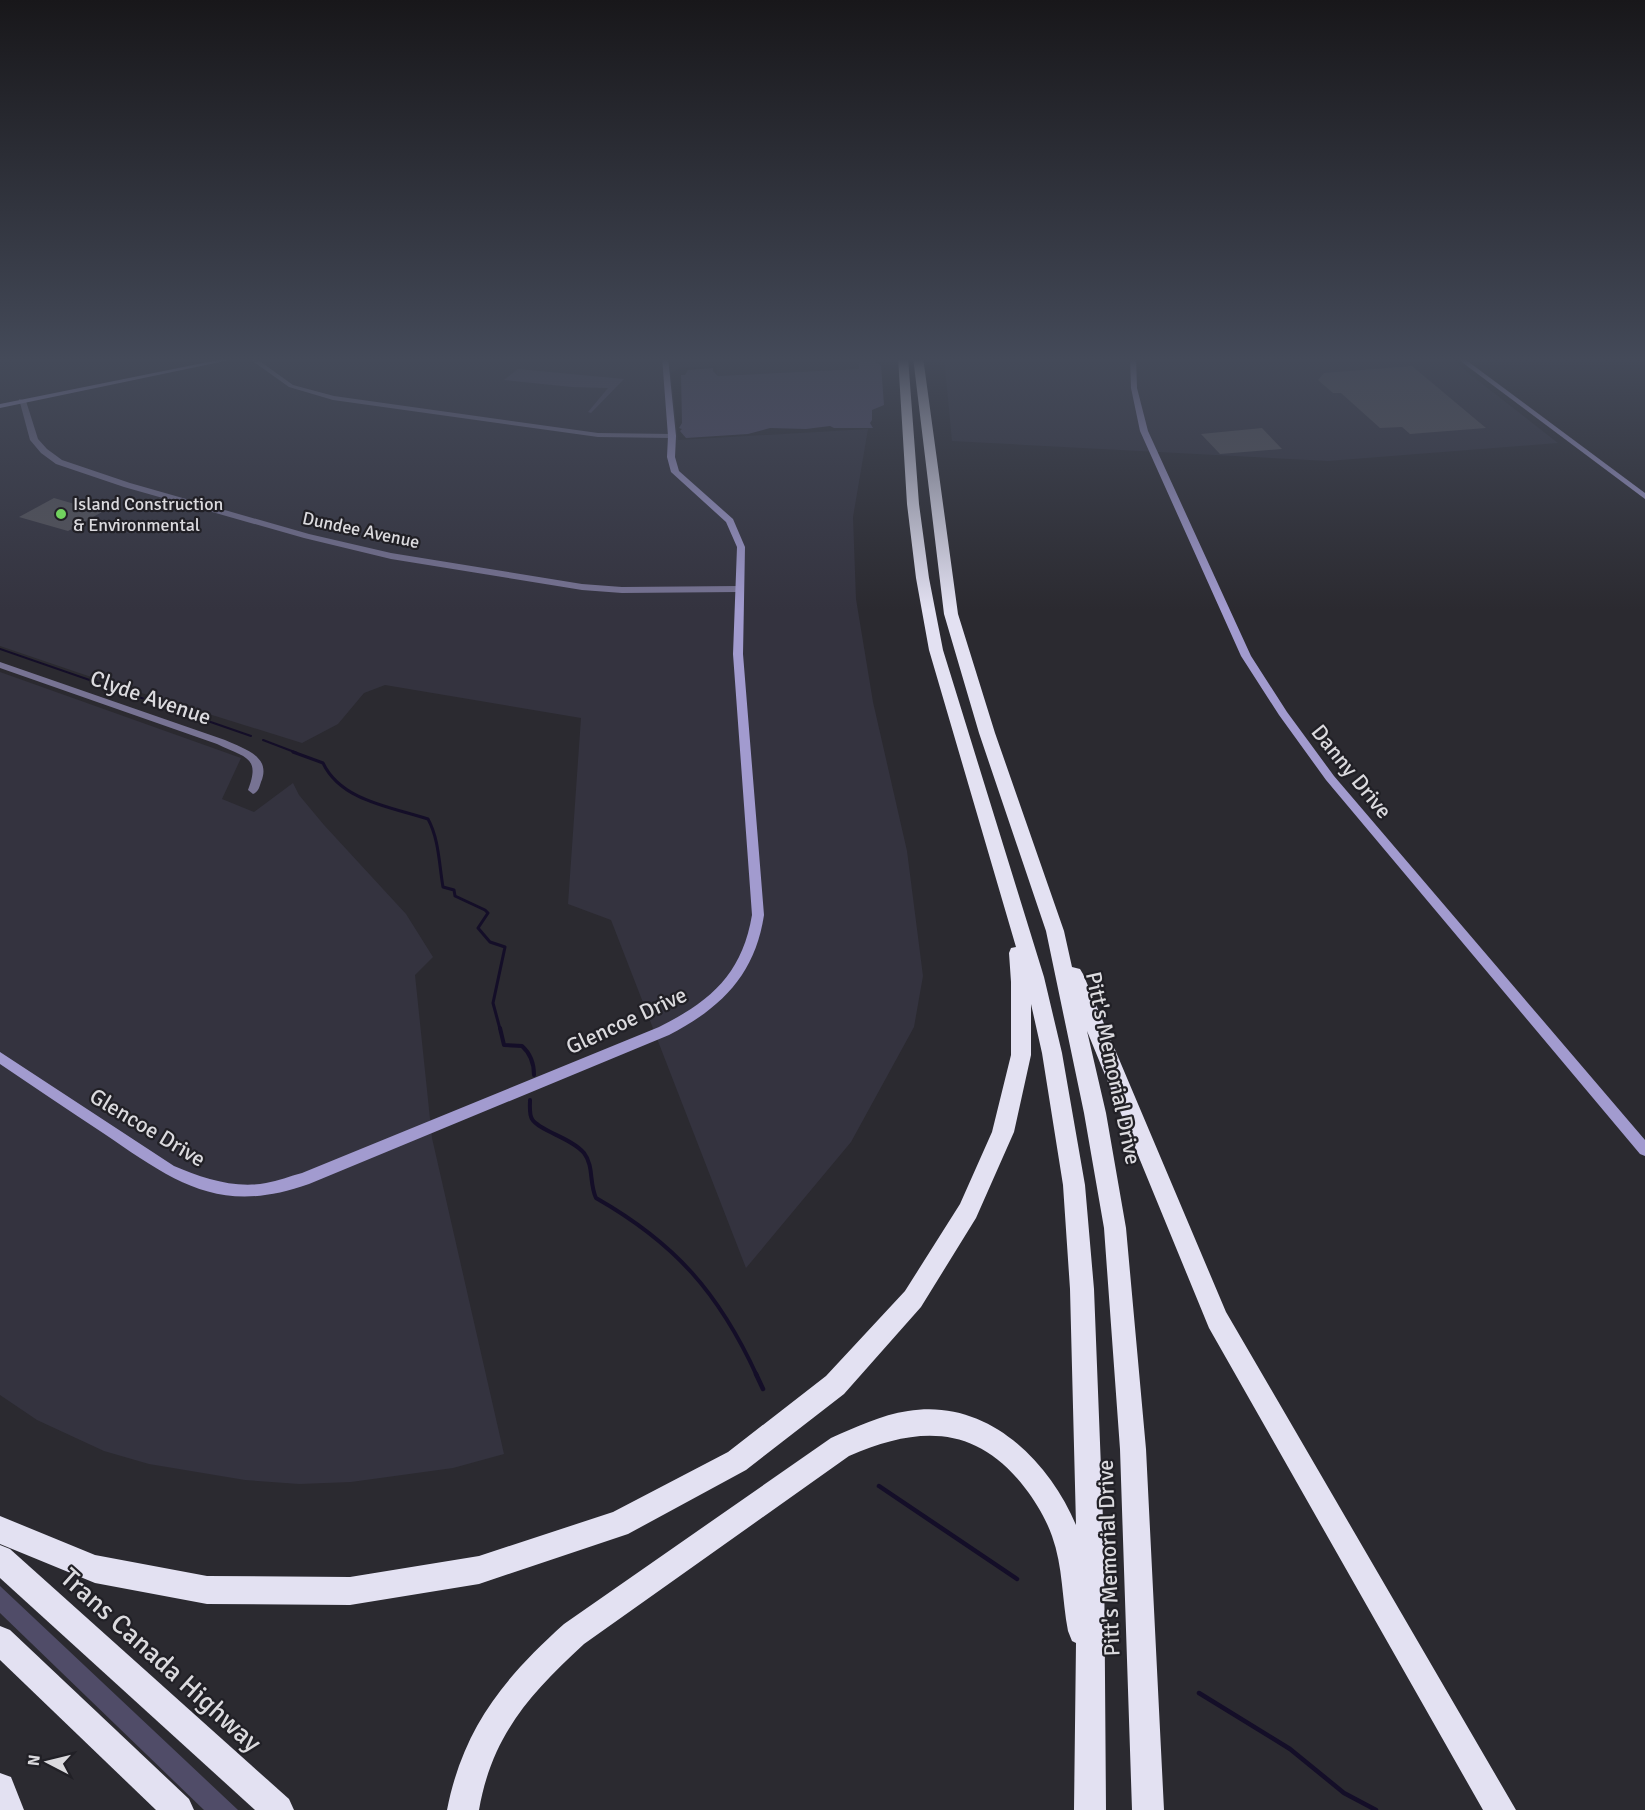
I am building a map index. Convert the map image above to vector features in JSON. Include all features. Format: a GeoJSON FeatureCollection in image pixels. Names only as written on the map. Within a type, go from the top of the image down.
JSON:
{"type":"FeatureCollection","features":[{"type":"Feature","properties":{"kind":"highway","name":"Pitt's Memorial Drive"},"geometry":{"type":"LineString","coordinates":[[909,441],[924,597],[939,661],[1034,977],[1052,1053],[1074,1185],[1084,1344],[1090,1545],[1090,1810]]}},
{"type":"Feature","properties":{"kind":"highway","name":"Pitt's Memorial Drive"},"geometry":{"type":"LineString","coordinates":[[929,441],[951,614],[987,733],[1055,931],[1095,1113],[1115,1228],[1133,1449],[1148,1810]]}},
{"type":"Feature","properties":{"kind":"highway"},"geometry":{"type":"LineString","coordinates":[[0,1530],[95,1569],[207,1590],[350,1591],[478,1569],[607,1527],[737,1461],[835,1385],[913,1299],[968,1211],[1003,1132],[1021,1055],[1021,982],[1011,897]]}},
{"type":"Feature","properties":{"kind":"highway"},"geometry":{"type":"LineString","coordinates":[[1055,931],[1217,1320],[1500,1810]]}},
{"type":"Feature","properties":{"kind":"highway"},"geometry":{"type":"LineString","coordinates":[[463,1810],[477,1755],[494,1721],[517,1689],[574,1634],[840,1447],[868,1432],[896,1424],[922,1420],[948,1422],[976,1431],[1003,1446],[1026,1467],[1063,1529],[1072,1568],[1077,1611],[1089,1659]]}},
{"type":"Feature","properties":{"kind":"highway","name":"Trans Canada Highway"},"geometry":{"type":"LineString","coordinates":[[0,1559],[278,1810]]}},
{"type":"Feature","properties":{"kind":"highway"},"geometry":{"type":"LineString","coordinates":[[0,1640],[178,1810]]}},
{"type":"Feature","properties":{"kind":"highway"},"geometry":{"type":"LineString","coordinates":[[0,1788],[8,1810]]}},
{"type":"Feature","properties":{"kind":"street","name":"Dundee Avenue"},"geometry":{"type":"LineString","coordinates":[[35,441],[46,454],[59,462],[127,485],[306,536],[391,556],[582,587],[622,590],[739,589]]}},
{"type":"Feature","properties":{"kind":"street","name":"Glencoe Drive"},"geometry":{"type":"LineString","coordinates":[[0,1058],[169,1170],[201,1184],[222,1189],[250,1191],[284,1186],[370,1153],[664,1031],[712,1002],[734,980],[750,952],[758,925],[758,899],[738,654],[741,547],[730,521],[675,472],[671,457],[672,441]]}},
{"type":"Feature","properties":{"kind":"street","name":"Danny Drive"},"geometry":{"type":"LineString","coordinates":[[1149,441],[1246,656],[1283,713],[1330,778],[1645,1150]]}},
{"type":"Feature","properties":{"kind":"street"},"geometry":{"type":"LineString","coordinates":[[1571,441],[1645,497]]}},
{"type":"Feature","properties":{"kind":"street","name":"Clyde Avenue"},"geometry":{"type":"LineString","coordinates":[[0,665],[185,729],[248,754],[259,766],[259,775],[253,789]]}},
{"type":"Feature","properties":{"kind":"shaded area"},"geometry":{"type":"Polygon","coordinates":[[[0,441],[866,441],[853,517],[856,599],[873,702],[907,851],[923,976],[914,1027],[851,1142],[746,1268],[611,920],[568,904],[581,718],[385,685],[364,693],[338,724],[302,743],[0,646],[0,441]]]}},
{"type":"Feature","properties":{"kind":"shaded area"},"geometry":{"type":"Polygon","coordinates":[[[961,441],[1558,443],[1328,461],[961,441]]]}},
{"type":"Feature","properties":{"kind":"shaded area"},"geometry":{"type":"Polygon","coordinates":[[[0,672],[241,758],[222,799],[254,812],[293,783],[299,795],[324,825],[406,914],[433,957],[415,975],[432,1138],[504,1454],[453,1468],[351,1482],[299,1484],[245,1480],[149,1464],[104,1451],[37,1420],[0,1395],[0,672]]]}},
{"type":"Feature","properties":{"kind":"shaded area"},"geometry":{"type":"Polygon","coordinates":[[[0,1586],[238,1810],[204,1810],[0,1613],[0,1586]]]}},
{"type":"Feature","properties":{"kind":"building"},"geometry":{"type":"Polygon","coordinates":[[[1208,441],[1275,441],[1282,449],[1220,454],[1208,441]]]}},
{"type":"Feature","properties":{"kind":"building","name":"Island Construction & Environmental"},"geometry":{"type":"Polygon","coordinates":[[[54,498],[102,512],[68,531],[19,517],[54,498]]]}},
{"type":"Feature","properties":{"kind":"waterway"},"geometry":{"type":"LineString","coordinates":[[0,649],[251,736]]}},
{"type":"Feature","properties":{"kind":"waterway"},"geometry":{"type":"LineString","coordinates":[[263,740],[297,753]]}},
{"type":"Feature","properties":{"kind":"waterway"},"geometry":{"type":"LineString","coordinates":[[293,752],[323,763],[331,776],[342,786],[368,801],[428,819],[437,843],[443,887],[454,890],[455,896],[485,910],[488,913],[478,928],[490,942],[505,947],[493,1003],[500,1029]]}},
{"type":"Feature","properties":{"kind":"waterway"},"geometry":{"type":"LineString","coordinates":[[500,1028],[504,1045],[522,1046],[528,1052],[533,1063],[534,1075]]}},
{"type":"Feature","properties":{"kind":"waterway"},"geometry":{"type":"LineString","coordinates":[[530,1100],[530,1115],[536,1123],[572,1143],[584,1153],[589,1163],[596,1198],[649,1233],[692,1273],[727,1320],[756,1374]]}},
{"type":"Feature","properties":{"kind":"waterway"},"geometry":{"type":"LineString","coordinates":[[756,1374],[763,1389]]}},
{"type":"Feature","properties":{"kind":"waterway"},"geometry":{"type":"LineString","coordinates":[[879,1486],[1017,1579]]}},
{"type":"Feature","properties":{"kind":"waterway"},"geometry":{"type":"LineString","coordinates":[[1199,1693],[1290,1749],[1344,1793],[1376,1810]]}},
{"type":"Feature","properties":{"kind":"place","name":"Island Construction & Environmental"},"geometry":{"type":"Point","coordinates":[61,514]}}]}
